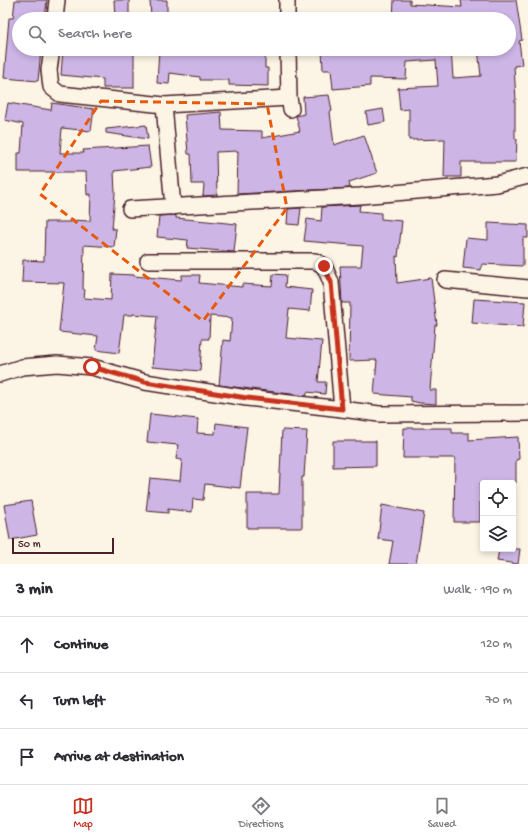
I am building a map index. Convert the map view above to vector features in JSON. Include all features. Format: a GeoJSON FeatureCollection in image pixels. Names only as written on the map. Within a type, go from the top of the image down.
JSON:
{"type":"FeatureCollection","features":[{"type":"Feature","properties":{"kind":"street"},"geometry":{"type":"LineString","coordinates":[[56,12],[57,0]]}},
{"type":"Feature","properties":{"kind":"street"},"geometry":{"type":"LineString","coordinates":[[287,0],[287,12]]}},
{"type":"Feature","properties":{"kind":"street"},"geometry":{"type":"LineString","coordinates":[[51,56],[49,70],[51,87],[60,94],[164,105],[290,104],[288,56]]}},
{"type":"Feature","properties":{"kind":"street"},"geometry":{"type":"LineString","coordinates":[[164,105],[173,207]]}},
{"type":"Feature","properties":{"kind":"street"},"geometry":{"type":"LineString","coordinates":[[130,209],[360,196],[497,184],[528,176]]}},
{"type":"Feature","properties":{"kind":"street"},"geometry":{"type":"LineString","coordinates":[[148,261],[315,261],[324,266],[331,282],[342,409]]}},
{"type":"Feature","properties":{"kind":"street"},"geometry":{"type":"LineString","coordinates":[[445,280],[528,288]]}},
{"type":"Feature","properties":{"kind":"street"},"geometry":{"type":"LineString","coordinates":[[0,374],[22,367],[64,364],[92,367],[145,382],[247,398],[379,414],[528,413]]}},
{"type":"Feature","properties":{"kind":"highlighted area"},"geometry":{"type":"Polygon","coordinates":[[[101,101],[267,104],[287,208],[203,321],[40,194],[101,101]]]}},
{"type":"Feature","properties":{"kind":"building"},"geometry":{"type":"Polygon","coordinates":[[[15,0],[47,0],[46,12],[14,12],[15,0]]]}},
{"type":"Feature","properties":{"kind":"building"},"geometry":{"type":"Polygon","coordinates":[[[114,0],[129,0],[129,12],[115,12],[114,0]]]}},
{"type":"Feature","properties":{"kind":"building"},"geometry":{"type":"Polygon","coordinates":[[[150,0],[167,0],[167,12],[151,12],[150,0]]]}},
{"type":"Feature","properties":{"kind":"building"},"geometry":{"type":"Polygon","coordinates":[[[394,0],[410,0],[410,4],[462,7],[461,0],[516,0],[522,40],[519,41],[522,65],[514,66],[516,100],[515,139],[517,139],[516,162],[461,162],[461,177],[444,177],[445,139],[409,140],[409,109],[400,110],[398,88],[438,86],[436,60],[407,62],[406,79],[370,78],[370,86],[333,89],[331,70],[323,70],[322,56],[451,56],[453,78],[481,76],[479,56],[516,56],[516,12],[393,12],[394,0]]]}},
{"type":"Feature","properties":{"kind":"building"},"geometry":{"type":"Polygon","coordinates":[[[9,18],[12,18],[12,56],[40,56],[38,81],[4,78],[9,18]]]}},
{"type":"Feature","properties":{"kind":"building"},"geometry":{"type":"Polygon","coordinates":[[[62,56],[134,56],[134,88],[103,88],[103,79],[61,75],[62,56]]]}},
{"type":"Feature","properties":{"kind":"building"},"geometry":{"type":"Polygon","coordinates":[[[159,56],[265,56],[265,68],[268,68],[268,86],[229,85],[229,80],[200,80],[200,77],[170,73],[169,84],[157,83],[159,56]]]}},
{"type":"Feature","properties":{"kind":"building"},"geometry":{"type":"Polygon","coordinates":[[[329,95],[332,111],[330,112],[334,145],[364,135],[377,173],[349,182],[350,188],[237,194],[238,151],[216,152],[217,195],[203,196],[204,184],[192,184],[191,154],[188,154],[185,115],[221,112],[222,130],[262,131],[262,138],[300,131],[296,116],[304,114],[303,97],[329,95]]]}},
{"type":"Feature","properties":{"kind":"building"},"geometry":{"type":"Polygon","coordinates":[[[8,103],[51,110],[52,103],[94,109],[91,131],[62,128],[60,153],[84,153],[83,150],[148,146],[151,167],[114,171],[115,193],[112,229],[116,229],[114,247],[84,245],[84,298],[111,300],[112,274],[181,280],[182,275],[200,275],[199,283],[242,287],[242,284],[272,286],[273,274],[286,275],[285,287],[312,290],[310,311],[289,309],[286,338],[322,341],[318,382],[326,382],[325,394],[307,392],[307,396],[219,385],[223,340],[230,341],[232,318],[210,316],[209,339],[202,339],[200,371],[152,367],[157,316],[133,314],[124,315],[119,353],[96,350],[98,336],[59,332],[64,283],[22,282],[23,260],[44,261],[45,222],[70,222],[70,220],[90,221],[91,194],[87,195],[86,172],[18,172],[18,153],[21,153],[23,124],[5,120],[8,103]]]}},
{"type":"Feature","properties":{"kind":"building"},"geometry":{"type":"Polygon","coordinates":[[[383,109],[385,122],[368,125],[366,112],[383,109]]]}},
{"type":"Feature","properties":{"kind":"building"},"geometry":{"type":"Polygon","coordinates":[[[146,125],[148,139],[106,133],[106,129],[146,125]]]}},
{"type":"Feature","properties":{"kind":"building"},"geometry":{"type":"Polygon","coordinates":[[[360,205],[359,211],[381,213],[381,219],[402,221],[398,257],[396,256],[397,283],[431,278],[437,325],[435,325],[430,390],[436,390],[436,404],[411,401],[411,397],[374,394],[377,360],[349,361],[350,303],[342,303],[340,266],[361,266],[363,246],[304,241],[307,219],[321,221],[322,207],[360,205]]]}},
{"type":"Feature","properties":{"kind":"building"},"geometry":{"type":"Polygon","coordinates":[[[301,208],[299,225],[287,224],[288,209],[301,208]]]}},
{"type":"Feature","properties":{"kind":"building"},"geometry":{"type":"Polygon","coordinates":[[[176,215],[176,218],[237,224],[234,252],[187,248],[188,240],[157,237],[159,216],[176,215]]]}},
{"type":"Feature","properties":{"kind":"building"},"geometry":{"type":"Polygon","coordinates":[[[488,223],[528,225],[528,238],[523,238],[523,266],[482,264],[481,270],[463,268],[466,238],[488,240],[488,223]]]}},
{"type":"Feature","properties":{"kind":"building"},"geometry":{"type":"Polygon","coordinates":[[[474,299],[525,302],[523,327],[472,323],[474,299]]]}},
{"type":"Feature","properties":{"kind":"building"},"geometry":{"type":"Polygon","coordinates":[[[150,414],[198,419],[197,433],[215,434],[216,423],[247,427],[240,488],[205,484],[203,500],[193,499],[192,512],[168,509],[168,513],[146,511],[150,478],[180,481],[182,460],[176,459],[178,445],[147,442],[150,414]]]}},
{"type":"Feature","properties":{"kind":"building"},"geometry":{"type":"Polygon","coordinates":[[[404,428],[452,428],[452,433],[469,433],[469,440],[518,437],[519,459],[516,460],[516,480],[480,480],[480,522],[454,522],[455,458],[403,458],[404,428]]]}},
{"type":"Feature","properties":{"kind":"building"},"geometry":{"type":"Polygon","coordinates":[[[282,430],[307,431],[304,477],[302,477],[302,528],[247,528],[247,494],[279,494],[282,430]]]}},
{"type":"Feature","properties":{"kind":"building"},"geometry":{"type":"Polygon","coordinates":[[[333,441],[376,441],[376,466],[333,467],[333,441]]]}},
{"type":"Feature","properties":{"kind":"building"},"geometry":{"type":"Polygon","coordinates":[[[31,501],[37,535],[10,540],[4,505],[31,501]]]}},
{"type":"Feature","properties":{"kind":"building"},"geometry":{"type":"Polygon","coordinates":[[[382,505],[424,513],[416,564],[389,564],[393,541],[378,539],[382,505]]]}},
{"type":"Feature","properties":{"kind":"building"},"geometry":{"type":"Polygon","coordinates":[[[516,549],[520,549],[518,564],[497,561],[498,552],[516,552],[516,549]]]}},
{"type":"Feature","properties":{"kind":"route"},"geometry":{"type":"LineString","coordinates":[[92,367],[145,382],[247,398],[342,409],[331,282],[324,266]]}}]}
